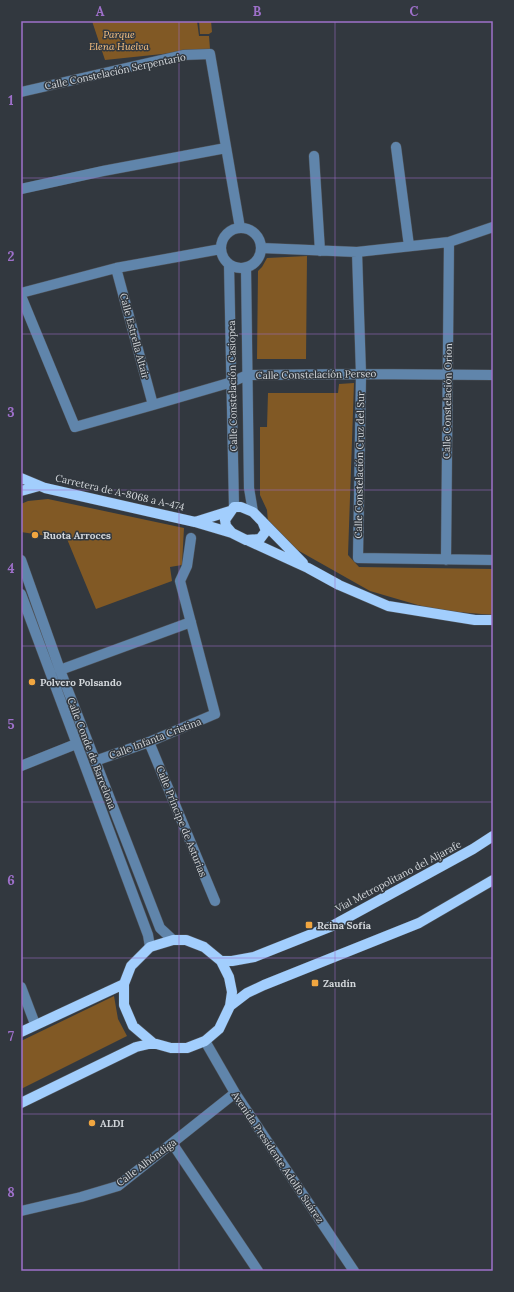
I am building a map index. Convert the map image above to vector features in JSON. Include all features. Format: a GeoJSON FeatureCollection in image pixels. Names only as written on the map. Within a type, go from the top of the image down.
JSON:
{"type":"FeatureCollection","features":[{"type":"Feature","properties":{"kind":"main road","name":"Carretera de A-8068 a A-474"},"geometry":{"type":"LineString","coordinates":[[21,478],[39,486],[195,522],[232,533]]}},
{"type":"Feature","properties":{"kind":"main road"},"geometry":{"type":"LineString","coordinates":[[21,491],[39,486]]}},
{"type":"Feature","properties":{"kind":"main road"},"geometry":{"type":"LineString","coordinates":[[308,568],[253,512],[241,507],[232,509],[225,520],[226,526],[232,533],[308,568],[339,585],[388,606],[475,620],[493,620]]}},
{"type":"Feature","properties":{"kind":"main road","name":"Carretera de A-8068 a A-474"},"geometry":{"type":"LineString","coordinates":[[195,522],[232,509]]}},
{"type":"Feature","properties":{"kind":"main road"},"geometry":{"type":"LineString","coordinates":[[246,540],[260,539],[266,531],[262,521]]}},
{"type":"Feature","properties":{"kind":"main road","name":"Vial Metropolitano del Aljarafe"},"geometry":{"type":"LineString","coordinates":[[221,961],[232,962],[254,957],[332,926],[473,849],[493,836]]}},
{"type":"Feature","properties":{"kind":"main road"},"geometry":{"type":"LineString","coordinates":[[230,1006],[247,993],[264,985],[419,923],[493,880]]}},
{"type":"Feature","properties":{"kind":"main road"},"geometry":{"type":"LineString","coordinates":[[173,940],[186,940],[204,946],[221,961],[229,977],[232,992],[230,1006],[219,1029],[205,1041],[187,1048],[171,1048],[153,1043],[133,1026],[124,1005],[124,984],[131,966],[150,947],[173,940]]}},
{"type":"Feature","properties":{"kind":"main road"},"geometry":{"type":"LineString","coordinates":[[21,1032],[124,984]]}},
{"type":"Feature","properties":{"kind":"main road"},"geometry":{"type":"LineString","coordinates":[[21,1103],[136,1046],[153,1043]]}},
{"type":"Feature","properties":{"kind":"street","name":"Calle Constelación Serpentario"},"geometry":{"type":"LineString","coordinates":[[21,92],[183,55],[210,54],[226,148]]}},
{"type":"Feature","properties":{"kind":"street"},"geometry":{"type":"LineString","coordinates":[[396,147],[409,246]]}},
{"type":"Feature","properties":{"kind":"street"},"geometry":{"type":"LineString","coordinates":[[21,189],[103,171],[226,148],[240,228]]}},
{"type":"Feature","properties":{"kind":"street"},"geometry":{"type":"LineString","coordinates":[[314,156],[320,251]]}},
{"type":"Feature","properties":{"kind":"street"},"geometry":{"type":"LineString","coordinates":[[261,248],[357,252],[449,242],[493,227]]}},
{"type":"Feature","properties":{"kind":"street"},"geometry":{"type":"LineString","coordinates":[[240,228],[253,232],[260,241],[261,248],[257,259],[246,267],[235,267],[229,264],[223,256],[221,249],[223,238],[233,229],[240,228]]}},
{"type":"Feature","properties":{"kind":"street","name":"Calle Constelación Orion"},"geometry":{"type":"LineString","coordinates":[[446,560],[449,242]]}},
{"type":"Feature","properties":{"kind":"street"},"geometry":{"type":"LineString","coordinates":[[21,295],[116,268],[221,249]]}},
{"type":"Feature","properties":{"kind":"street","name":"Calle Constelación Cruz del Sur"},"geometry":{"type":"LineString","coordinates":[[357,252],[361,374],[358,558],[446,560]]}},
{"type":"Feature","properties":{"kind":"street","name":"Calle Constelación Casiopea"},"geometry":{"type":"LineString","coordinates":[[229,264],[232,382],[232,509]]}},
{"type":"Feature","properties":{"kind":"street","name":"Calle Constelación Casiopea"},"geometry":{"type":"LineString","coordinates":[[246,267],[249,488],[253,512]]}},
{"type":"Feature","properties":{"kind":"street","name":"Calle Estrella Altair"},"geometry":{"type":"LineString","coordinates":[[116,268],[153,405]]}},
{"type":"Feature","properties":{"kind":"street","name":"Calle Constelación Perseo"},"geometry":{"type":"LineString","coordinates":[[21,295],[75,427],[232,382],[247,375],[493,375]]}},
{"type":"Feature","properties":{"kind":"street"},"geometry":{"type":"LineString","coordinates":[[60,670],[190,622],[180,581],[187,566],[191,538]]}},
{"type":"Feature","properties":{"kind":"street","name":"Calle Conde de Barcelona"},"geometry":{"type":"LineString","coordinates":[[21,560],[60,670],[160,928],[173,940]]}},
{"type":"Feature","properties":{"kind":"street"},"geometry":{"type":"LineString","coordinates":[[446,560],[493,560]]}},
{"type":"Feature","properties":{"kind":"street","name":"Calle Conde de Barcelona"},"geometry":{"type":"LineString","coordinates":[[21,594],[148,935],[150,947]]}},
{"type":"Feature","properties":{"kind":"street","name":"Calle Infanta Cristina"},"geometry":{"type":"LineString","coordinates":[[95,760],[149,742],[215,714],[190,622]]}},
{"type":"Feature","properties":{"kind":"street","name":"Calle Príncipe de Asturias"},"geometry":{"type":"LineString","coordinates":[[149,742],[215,901]]}},
{"type":"Feature","properties":{"kind":"street"},"geometry":{"type":"LineString","coordinates":[[21,766],[76,744]]}},
{"type":"Feature","properties":{"kind":"street"},"geometry":{"type":"LineString","coordinates":[[21,987],[36,1024]]}},
{"type":"Feature","properties":{"kind":"street","name":"Avenida Presidente Adolfo Suárez"},"geometry":{"type":"LineString","coordinates":[[205,1041],[235,1093],[354,1271]]}},
{"type":"Feature","properties":{"kind":"street","name":"Calle Alhóndiga"},"geometry":{"type":"LineString","coordinates":[[21,1211],[81,1197],[118,1186],[235,1093]]}},
{"type":"Feature","properties":{"kind":"street"},"geometry":{"type":"LineString","coordinates":[[172,1143],[258,1271]]}},
{"type":"Feature","properties":{"kind":"green space","name":"Parque Elena Huelva"},"geometry":{"type":"Polygon","coordinates":[[[92,21],[197,21],[199,36],[209,36],[210,49],[105,60],[92,21]]]}},
{"type":"Feature","properties":{"kind":"green space"},"geometry":{"type":"Polygon","coordinates":[[[199,21],[211,21],[212,32],[209,34],[200,34],[199,21]]]}},
{"type":"Feature","properties":{"kind":"green space"},"geometry":{"type":"Polygon","coordinates":[[[307,256],[306,359],[257,359],[258,271],[267,258],[307,256]]]}},
{"type":"Feature","properties":{"kind":"green space"},"geometry":{"type":"Polygon","coordinates":[[[354,383],[348,555],[359,567],[493,569],[493,615],[435,610],[370,591],[269,534],[267,510],[260,495],[260,427],[267,427],[268,393],[338,393],[339,384],[354,383]]]}},
{"type":"Feature","properties":{"kind":"green space"},"geometry":{"type":"Polygon","coordinates":[[[48,499],[184,528],[182,565],[170,567],[172,581],[96,609],[67,539],[21,532],[21,504],[28,501],[48,499]]]}},
{"type":"Feature","properties":{"kind":"green space"},"geometry":{"type":"Polygon","coordinates":[[[114,996],[118,1019],[127,1036],[21,1089],[21,1041],[114,996]]]}},
{"type":"Feature","properties":{"kind":"place","name":"Ruota Arroces"},"geometry":{"type":"Point","coordinates":[35,535]}},
{"type":"Feature","properties":{"kind":"place","name":"Polvero Polsando"},"geometry":{"type":"Point","coordinates":[32,682]}},
{"type":"Feature","properties":{"kind":"place","name":"Reina Sofía"},"geometry":{"type":"Point","coordinates":[309,925]}},
{"type":"Feature","properties":{"kind":"place","name":"Zaudín"},"geometry":{"type":"Point","coordinates":[315,983]}},
{"type":"Feature","properties":{"kind":"place","name":"ALDI"},"geometry":{"type":"Point","coordinates":[92,1123]}}]}
